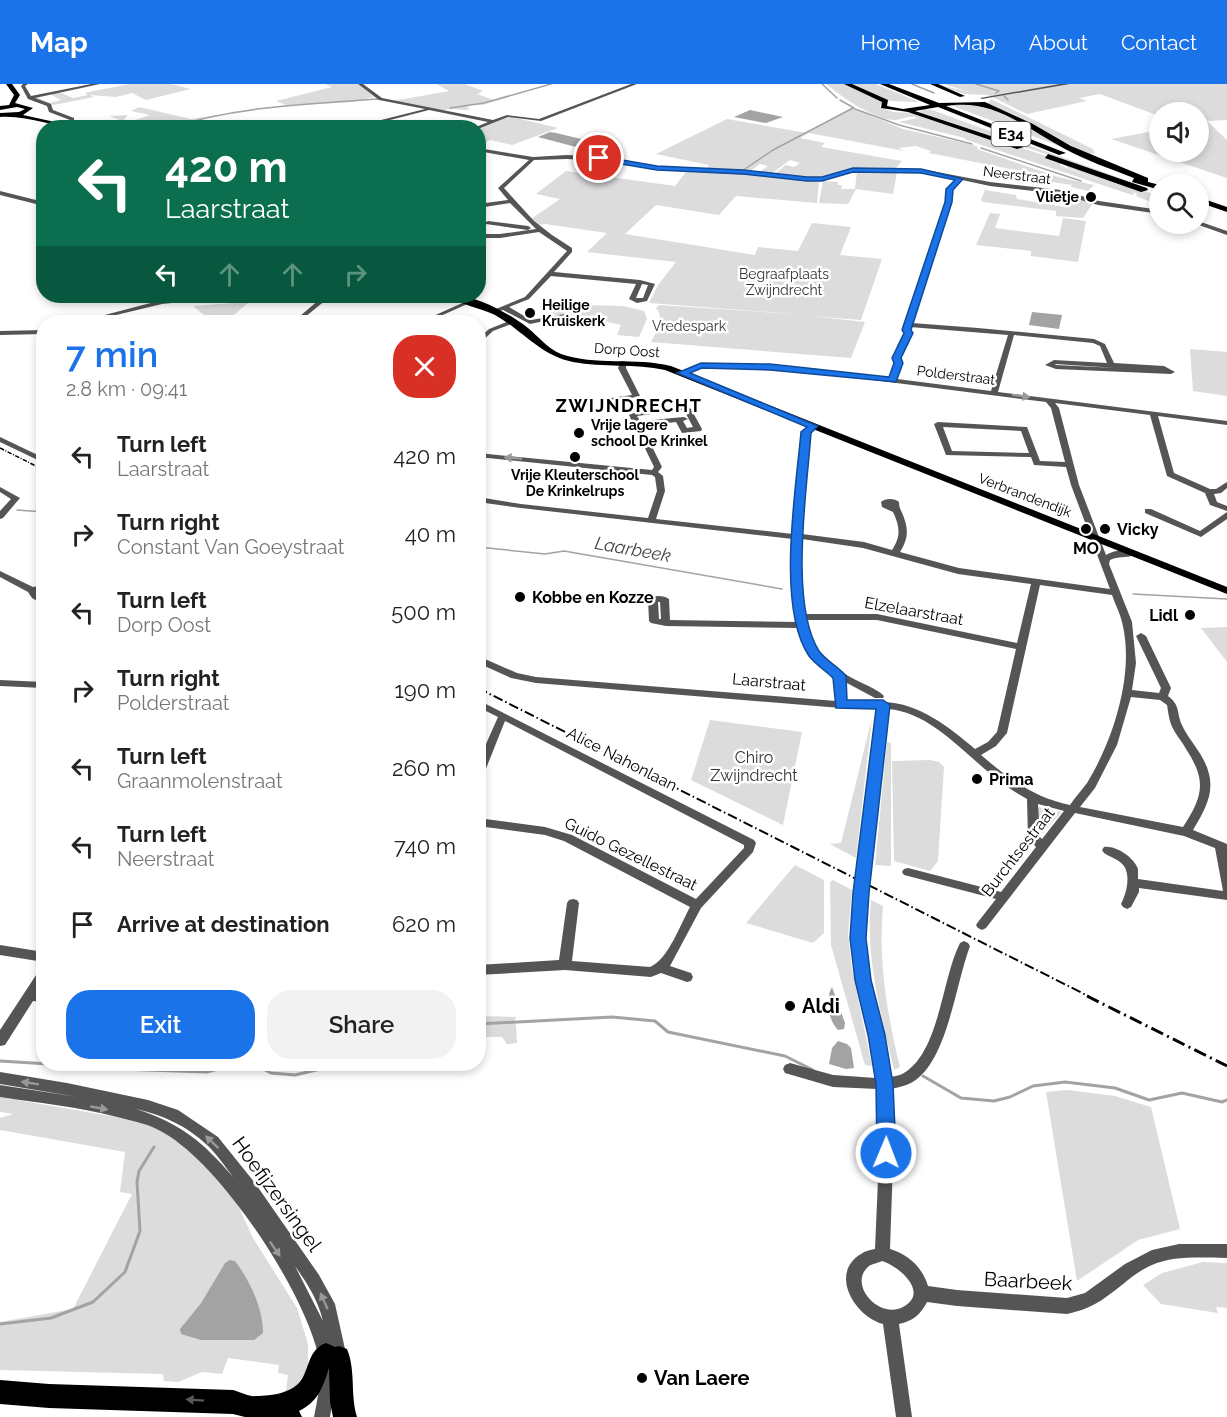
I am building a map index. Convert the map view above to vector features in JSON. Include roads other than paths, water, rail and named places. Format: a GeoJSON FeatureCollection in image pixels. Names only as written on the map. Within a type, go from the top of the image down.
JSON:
{"type":"FeatureCollection","features":[{"type":"Feature","properties":{"kind":"highway"},"geometry":{"type":"LineString","coordinates":[[847,84],[886,101],[883,107],[888,110],[905,111],[1054,158],[1149,191]]}},
{"type":"Feature","properties":{"kind":"highway","name":"E34"},"geometry":{"type":"LineString","coordinates":[[883,84],[1142,181]]}},
{"type":"Feature","properties":{"kind":"highway","name":"E34"},"geometry":{"type":"LineString","coordinates":[[889,84],[1149,183]]}},
{"type":"Feature","properties":{"kind":"highway"},"geometry":{"type":"LineString","coordinates":[[901,84],[949,101]]}},
{"type":"Feature","properties":{"kind":"highway"},"geometry":{"type":"LineString","coordinates":[[905,111],[962,96],[983,101],[1031,125],[1068,148],[1142,181]]}},
{"type":"Feature","properties":{"kind":"highway"},"geometry":{"type":"LineString","coordinates":[[983,101],[939,100],[922,107],[917,112],[1058,158],[1149,191]]}},
{"type":"Feature","properties":{"kind":"highway"},"geometry":{"type":"LineString","coordinates":[[884,104],[936,110],[1142,181]]}},
{"type":"Feature","properties":{"kind":"highway"},"geometry":{"type":"LineString","coordinates":[[1209,205],[1227,211]]}},
{"type":"Feature","properties":{"kind":"highway"},"geometry":{"type":"LineString","coordinates":[[1209,213],[1227,219]]}},
{"type":"Feature","properties":{"kind":"highway"},"geometry":{"type":"LineString","coordinates":[[253,1407],[300,1400],[310,1389],[316,1377],[317,1365],[333,1356],[342,1367],[340,1398],[345,1417]]}},
{"type":"Feature","properties":{"kind":"highway"},"geometry":{"type":"LineString","coordinates":[[0,1392],[49,1396],[233,1402],[290,1417]]}},
{"type":"Feature","properties":{"kind":"main road"},"geometry":{"type":"LineString","coordinates":[[11,84],[21,94],[18,103],[20,105]]}},
{"type":"Feature","properties":{"kind":"main road"},"geometry":{"type":"LineString","coordinates":[[11,84],[17,95],[11,106]]}},
{"type":"Feature","properties":{"kind":"main road"},"geometry":{"type":"LineString","coordinates":[[933,84],[962,96]]}},
{"type":"Feature","properties":{"kind":"main road"},"geometry":{"type":"LineString","coordinates":[[0,109],[20,105],[69,120]]}},
{"type":"Feature","properties":{"kind":"main road"},"geometry":{"type":"LineString","coordinates":[[15,115],[29,108]]}},
{"type":"Feature","properties":{"kind":"main road"},"geometry":{"type":"LineString","coordinates":[[0,109],[40,120]]}},
{"type":"Feature","properties":{"kind":"main road","name":"Dorp Oost"},"geometry":{"type":"LineString","coordinates":[[476,303],[512,322],[548,351],[560,356],[593,361],[656,364],[813,426]]}},
{"type":"Feature","properties":{"kind":"main road","name":"Verbrandendijk"},"geometry":{"type":"LineString","coordinates":[[813,426],[1227,591]]}},
{"type":"Feature","properties":{"kind":"street"},"geometry":{"type":"LineString","coordinates":[[30,98],[98,84]]}},
{"type":"Feature","properties":{"kind":"street"},"geometry":{"type":"LineString","coordinates":[[360,84],[381,99],[486,120]]}},
{"type":"Feature","properties":{"kind":"street"},"geometry":{"type":"LineString","coordinates":[[486,124],[508,116],[539,120],[635,84]]}},
{"type":"Feature","properties":{"kind":"street"},"geometry":{"type":"LineString","coordinates":[[983,101],[1068,84]]}},
{"type":"Feature","properties":{"kind":"street"},"geometry":{"type":"LineString","coordinates":[[25,85],[30,98],[50,105],[50,110],[72,120]]}},
{"type":"Feature","properties":{"kind":"street"},"geometry":{"type":"LineString","coordinates":[[29,108],[44,103]]}},
{"type":"Feature","properties":{"kind":"street"},"geometry":{"type":"LineString","coordinates":[[383,120],[428,109]]}},
{"type":"Feature","properties":{"kind":"street"},"geometry":{"type":"LineString","coordinates":[[486,120],[491,121]]}},
{"type":"Feature","properties":{"kind":"street","name":"Neerstraat"},"geometry":{"type":"LineString","coordinates":[[486,153],[533,159],[599,158],[657,168],[822,179],[846,171],[921,171],[960,179],[1061,192],[1098,203],[1149,210]]}},
{"type":"Feature","properties":{"kind":"street"},"geometry":{"type":"LineString","coordinates":[[494,311],[527,298],[571,249],[552,240],[540,230],[502,189],[502,186],[533,159]]}},
{"type":"Feature","properties":{"kind":"street"},"geometry":{"type":"LineString","coordinates":[[893,380],[899,363],[897,358],[909,333],[906,330],[948,202],[950,189],[960,179]]}},
{"type":"Feature","properties":{"kind":"street"},"geometry":{"type":"LineString","coordinates":[[0,193],[36,202]]}},
{"type":"Feature","properties":{"kind":"street"},"geometry":{"type":"LineString","coordinates":[[486,204],[512,201]]}},
{"type":"Feature","properties":{"kind":"street"},"geometry":{"type":"LineString","coordinates":[[488,223],[540,230]]}},
{"type":"Feature","properties":{"kind":"street"},"geometry":{"type":"LineString","coordinates":[[1209,227],[1227,233]]}},
{"type":"Feature","properties":{"kind":"street"},"geometry":{"type":"LineString","coordinates":[[486,236],[540,230]]}},
{"type":"Feature","properties":{"kind":"street"},"geometry":{"type":"LineString","coordinates":[[550,274],[640,282]]}},
{"type":"Feature","properties":{"kind":"street"},"geometry":{"type":"LineString","coordinates":[[109,315],[158,303]]}},
{"type":"Feature","properties":{"kind":"street"},"geometry":{"type":"LineString","coordinates":[[304,315],[319,303]]}},
{"type":"Feature","properties":{"kind":"street"},"geometry":{"type":"LineString","coordinates":[[439,315],[466,303]]}},
{"type":"Feature","properties":{"kind":"street"},"geometry":{"type":"LineString","coordinates":[[505,308],[530,322],[565,316]]}},
{"type":"Feature","properties":{"kind":"street"},"geometry":{"type":"LineString","coordinates":[[486,335],[491,330],[512,322]]}},
{"type":"Feature","properties":{"kind":"street"},"geometry":{"type":"LineString","coordinates":[[908,325],[948,326],[1011,335],[1094,341],[1104,345],[1111,365]]}},
{"type":"Feature","properties":{"kind":"street"},"geometry":{"type":"LineString","coordinates":[[0,333],[36,332]]}},
{"type":"Feature","properties":{"kind":"street"},"geometry":{"type":"LineString","coordinates":[[994,393],[1011,335]]}},
{"type":"Feature","properties":{"kind":"street"},"geometry":{"type":"LineString","coordinates":[[613,400],[636,396],[622,368],[623,362]]}},
{"type":"Feature","properties":{"kind":"street"},"geometry":{"type":"LineString","coordinates":[[1054,362],[1111,365],[1164,368],[1172,372],[1056,367],[1050,364],[1054,362]]}},
{"type":"Feature","properties":{"kind":"street","name":"Polderstraat"},"geometry":{"type":"LineString","coordinates":[[681,373],[701,365],[770,367],[893,380],[1227,423]]}},
{"type":"Feature","properties":{"kind":"street"},"geometry":{"type":"LineString","coordinates":[[1048,400],[1055,408],[1069,465],[1126,622],[1131,663],[1118,730],[1091,785],[1073,809]]}},
{"type":"Feature","properties":{"kind":"street"},"geometry":{"type":"LineString","coordinates":[[654,473],[658,467],[632,417],[634,413],[675,408],[686,410],[698,429],[685,431],[678,420]]}},
{"type":"Feature","properties":{"kind":"street"},"geometry":{"type":"LineString","coordinates":[[1153,413],[1170,474],[1209,492],[1218,491],[1227,484]]}},
{"type":"Feature","properties":{"kind":"street"},"geometry":{"type":"LineString","coordinates":[[637,424],[691,418]]}},
{"type":"Feature","properties":{"kind":"street"},"geometry":{"type":"LineString","coordinates":[[1034,455],[949,453],[938,424],[1024,429],[1034,455],[1037,463],[1069,465]]}},
{"type":"Feature","properties":{"kind":"street"},"geometry":{"type":"LineString","coordinates":[[813,426],[806,432],[798,537],[798,593],[802,621],[811,649],[840,676],[881,700],[858,928],[860,960],[887,1133],[882,1254]]}},
{"type":"Feature","properties":{"kind":"street"},"geometry":{"type":"LineString","coordinates":[[0,439],[36,457]]}},
{"type":"Feature","properties":{"kind":"street"},"geometry":{"type":"LineString","coordinates":[[486,456],[654,473],[659,476],[661,488],[651,520]]}},
{"type":"Feature","properties":{"kind":"street"},"geometry":{"type":"LineString","coordinates":[[0,489],[16,498],[0,516]]}},
{"type":"Feature","properties":{"kind":"street"},"geometry":{"type":"LineString","coordinates":[[1209,492],[1213,503],[1227,509]]}},
{"type":"Feature","properties":{"kind":"street"},"geometry":{"type":"LineString","coordinates":[[486,500],[864,545],[958,571],[1116,592]]}},
{"type":"Feature","properties":{"kind":"street"},"geometry":{"type":"LineString","coordinates":[[894,554],[906,532],[895,508]]}},
{"type":"Feature","properties":{"kind":"street"},"geometry":{"type":"LineString","coordinates":[[1148,511],[1201,534],[1227,515]]}},
{"type":"Feature","properties":{"kind":"street"},"geometry":{"type":"LineString","coordinates":[[1105,564],[1106,559],[1111,555],[1131,554]]}},
{"type":"Feature","properties":{"kind":"street"},"geometry":{"type":"LineString","coordinates":[[0,574],[32,590],[36,589]]}},
{"type":"Feature","properties":{"kind":"street"},"geometry":{"type":"LineString","coordinates":[[975,754],[1000,737],[1036,582]]}},
{"type":"Feature","properties":{"kind":"street"},"geometry":{"type":"LineString","coordinates":[[32,590],[36,597]]}},
{"type":"Feature","properties":{"kind":"street","name":"Elzelaarstraat"},"geometry":{"type":"LineString","coordinates":[[666,623],[802,621],[877,617],[1021,647]]}},
{"type":"Feature","properties":{"kind":"street"},"geometry":{"type":"LineString","coordinates":[[1141,636],[1166,688],[1163,698]]}},
{"type":"Feature","properties":{"kind":"street","name":"Laarstraat"},"geometry":{"type":"LineString","coordinates":[[486,663],[514,676],[537,680],[841,705],[881,700],[914,712],[941,729],[1032,798],[1073,809]]}},
{"type":"Feature","properties":{"kind":"street"},"geometry":{"type":"LineString","coordinates":[[840,676],[841,705]]}},
{"type":"Feature","properties":{"kind":"street"},"geometry":{"type":"LineString","coordinates":[[0,683],[36,685]]}},
{"type":"Feature","properties":{"kind":"street"},"geometry":{"type":"LineString","coordinates":[[1127,693],[1163,698],[1172,704],[1176,724],[1199,760],[1205,777],[1206,792],[1201,808],[1186,832]]}},
{"type":"Feature","properties":{"kind":"street","name":"Alice Nahonlaan"},"geometry":{"type":"LineString","coordinates":[[486,707],[750,843],[749,849],[697,905]]}},
{"type":"Feature","properties":{"kind":"street"},"geometry":{"type":"LineString","coordinates":[[486,756],[504,716]]}},
{"type":"Feature","properties":{"kind":"street"},"geometry":{"type":"LineString","coordinates":[[1032,798],[1034,838],[1042,846]]}},
{"type":"Feature","properties":{"kind":"street","name":"Burchtsestraat"},"geometry":{"type":"LineString","coordinates":[[982,925],[1073,809],[1186,832],[1223,848]]}},
{"type":"Feature","properties":{"kind":"street","name":"Guido Gezellestraat"},"geometry":{"type":"LineString","coordinates":[[486,823],[545,831],[568,838],[697,905]]}},
{"type":"Feature","properties":{"kind":"street"},"geometry":{"type":"LineString","coordinates":[[1223,848],[1227,888]]}},
{"type":"Feature","properties":{"kind":"street"},"geometry":{"type":"LineString","coordinates":[[1108,850],[1127,861],[1134,883],[1134,892],[1127,904]]}},
{"type":"Feature","properties":{"kind":"street"},"geometry":{"type":"LineString","coordinates":[[908,872],[1005,897]]}},
{"type":"Feature","properties":{"kind":"street"},"geometry":{"type":"LineString","coordinates":[[1134,883],[1227,896]]}},
{"type":"Feature","properties":{"kind":"street"},"geometry":{"type":"LineString","coordinates":[[565,965],[573,903]]}},
{"type":"Feature","properties":{"kind":"street"},"geometry":{"type":"LineString","coordinates":[[486,970],[565,965],[651,972],[661,968],[668,960],[697,905]]}},
{"type":"Feature","properties":{"kind":"street"},"geometry":{"type":"LineString","coordinates":[[789,1069],[833,1081],[880,1084],[898,1082],[914,1074],[935,1042],[952,978],[964,946]]}},
{"type":"Feature","properties":{"kind":"street"},"geometry":{"type":"LineString","coordinates":[[0,950],[36,956]]}},
{"type":"Feature","properties":{"kind":"street"},"geometry":{"type":"LineString","coordinates":[[661,968],[687,977]]}},
{"type":"Feature","properties":{"kind":"street"},"geometry":{"type":"LineString","coordinates":[[0,1041],[36,986]]}},
{"type":"Feature","properties":{"kind":"street"},"geometry":{"type":"LineString","coordinates":[[30,995],[36,996]]}},
{"type":"Feature","properties":{"kind":"street","name":"Hoefijzersingel"},"geometry":{"type":"LineString","coordinates":[[0,1078],[148,1106],[183,1120],[213,1141],[250,1188],[314,1280],[327,1304],[338,1381],[331,1417]]}},
{"type":"Feature","properties":{"kind":"street","name":"Hoefijzersingel"},"geometry":{"type":"LineString","coordinates":[[0,1091],[111,1110],[147,1119],[168,1127],[200,1149],[230,1185],[287,1266],[333,1356],[322,1417]]}},
{"type":"Feature","properties":{"kind":"street","name":"Baarbeek"},"geometry":{"type":"LineString","coordinates":[[920,1293],[957,1298],[1074,1306],[1095,1298],[1117,1278],[1152,1257],[1197,1250],[1227,1251]]}},
{"type":"Feature","properties":{"kind":"street"},"geometry":{"type":"LineString","coordinates":[[882,1254],[898,1258],[910,1267],[918,1281],[920,1293],[918,1302],[910,1312],[890,1318],[878,1315],[865,1306],[857,1296],[854,1280],[860,1263],[866,1258],[882,1254]]}},
{"type":"Feature","properties":{"kind":"street"},"geometry":{"type":"LineString","coordinates":[[890,1318],[904,1417]]}},
{"type":"Feature","properties":{"kind":"waterway"},"geometry":{"type":"LineString","coordinates":[[450,108],[484,103],[551,84]]}},
{"type":"Feature","properties":{"kind":"waterway"},"geometry":{"type":"LineString","coordinates":[[822,84],[837,98]]}},
{"type":"Feature","properties":{"kind":"waterway"},"geometry":{"type":"LineString","coordinates":[[912,84],[934,93]]}},
{"type":"Feature","properties":{"kind":"waterway"},"geometry":{"type":"LineString","coordinates":[[976,84],[999,91],[996,93]]}},
{"type":"Feature","properties":{"kind":"waterway"},"geometry":{"type":"LineString","coordinates":[[1004,96],[1008,100]]}},
{"type":"Feature","properties":{"kind":"waterway"},"geometry":{"type":"LineString","coordinates":[[198,120],[246,110],[379,99]]}},
{"type":"Feature","properties":{"kind":"waterway"},"geometry":{"type":"LineString","coordinates":[[840,100],[854,108]]}},
{"type":"Feature","properties":{"kind":"waterway"},"geometry":{"type":"LineString","coordinates":[[742,171],[773,150],[853,108]]}},
{"type":"Feature","properties":{"kind":"waterway"},"geometry":{"type":"LineString","coordinates":[[855,109],[899,125],[972,144]]}},
{"type":"Feature","properties":{"kind":"waterway"},"geometry":{"type":"LineString","coordinates":[[981,148],[1081,181]]}},
{"type":"Feature","properties":{"kind":"waterway","name":"Laarbeek"},"geometry":{"type":"LineString","coordinates":[[17,510],[36,511]]}},
{"type":"Feature","properties":{"kind":"waterway","name":"Laarbeek"},"geometry":{"type":"LineString","coordinates":[[486,548],[545,554],[564,551],[782,589]]}},
{"type":"Feature","properties":{"kind":"waterway","name":"Laarbeek"},"geometry":{"type":"LineString","coordinates":[[1133,594],[1227,599]]}},
{"type":"Feature","properties":{"kind":"waterway"},"geometry":{"type":"LineString","coordinates":[[486,1024],[612,1017],[655,1021],[668,1032],[785,1056],[813,1070]]}},
{"type":"Feature","properties":{"kind":"waterway"},"geometry":{"type":"LineString","coordinates":[[0,1061],[36,1063]]}},
{"type":"Feature","properties":{"kind":"waterway"},"geometry":{"type":"LineString","coordinates":[[178,1071],[211,1071]]}},
{"type":"Feature","properties":{"kind":"waterway"},"geometry":{"type":"LineString","coordinates":[[267,1071],[295,1075],[312,1071]]}},
{"type":"Feature","properties":{"kind":"waterway"},"geometry":{"type":"LineString","coordinates":[[923,1076],[961,1098],[994,1101],[1010,1097],[1033,1086],[1065,1082],[1115,1088],[1149,1100],[1182,1093],[1222,1102],[1227,1100]]}},
{"type":"Feature","properties":{"kind":"waterway"},"geometry":{"type":"LineString","coordinates":[[0,1324],[51,1318],[93,1302],[125,1272],[140,1231],[137,1182],[139,1171],[154,1147]]}},
{"type":"Feature","properties":{"kind":"railway"},"geometry":{"type":"LineString","coordinates":[[0,448],[36,466]]}},
{"type":"Feature","properties":{"kind":"railway"},"geometry":{"type":"LineString","coordinates":[[486,692],[1090,997]]}},
{"type":"Feature","properties":{"kind":"railway"},"geometry":{"type":"LineString","coordinates":[[1087,996],[1227,1066]]}},
{"type":"Feature","properties":{"kind":"place","name":"Vlietje"},"geometry":{"type":"Point","coordinates":[1091,197]}},
{"type":"Feature","properties":{"kind":"place","name":"Heilige Kruiskerk"},"geometry":{"type":"Point","coordinates":[530,313]}},
{"type":"Feature","properties":{"kind":"place","name":"Vrije lagere school De Krinkel"},"geometry":{"type":"Point","coordinates":[579,433]}},
{"type":"Feature","properties":{"kind":"place","name":"Vrije Kleuterschool De Krinkelrups"},"geometry":{"type":"Point","coordinates":[575,457]}},
{"type":"Feature","properties":{"kind":"place","name":"MO"},"geometry":{"type":"Point","coordinates":[1086,529]}},
{"type":"Feature","properties":{"kind":"place","name":"Vicky"},"geometry":{"type":"Point","coordinates":[1105,529]}},
{"type":"Feature","properties":{"kind":"place","name":"Kobbe en Kozze"},"geometry":{"type":"Point","coordinates":[520,597]}},
{"type":"Feature","properties":{"kind":"place","name":"Lidl"},"geometry":{"type":"Point","coordinates":[1190,615]}},
{"type":"Feature","properties":{"kind":"place","name":"Prima"},"geometry":{"type":"Point","coordinates":[977,779]}},
{"type":"Feature","properties":{"kind":"place","name":"Aldi"},"geometry":{"type":"Point","coordinates":[790,1006]}},
{"type":"Feature","properties":{"kind":"place","name":"Van Laere"},"geometry":{"type":"Point","coordinates":[642,1378]}},
{"type":"Feature","properties":{"kind":"district","name":"ZWIJNDRECHT"},"geometry":{"type":"Point","coordinates":[629,405]}},
{"type":"Feature","properties":{"kind":"park label","name":"Begraafplaats Zwijndrecht"},"geometry":{"type":"Point","coordinates":[784,282]}},
{"type":"Feature","properties":{"kind":"park label","name":"Vredespark"},"geometry":{"type":"Point","coordinates":[689,326]}},
{"type":"Feature","properties":{"kind":"park label","name":"Chiro Zwijndrecht"},"geometry":{"type":"Point","coordinates":[754,766]}}]}
